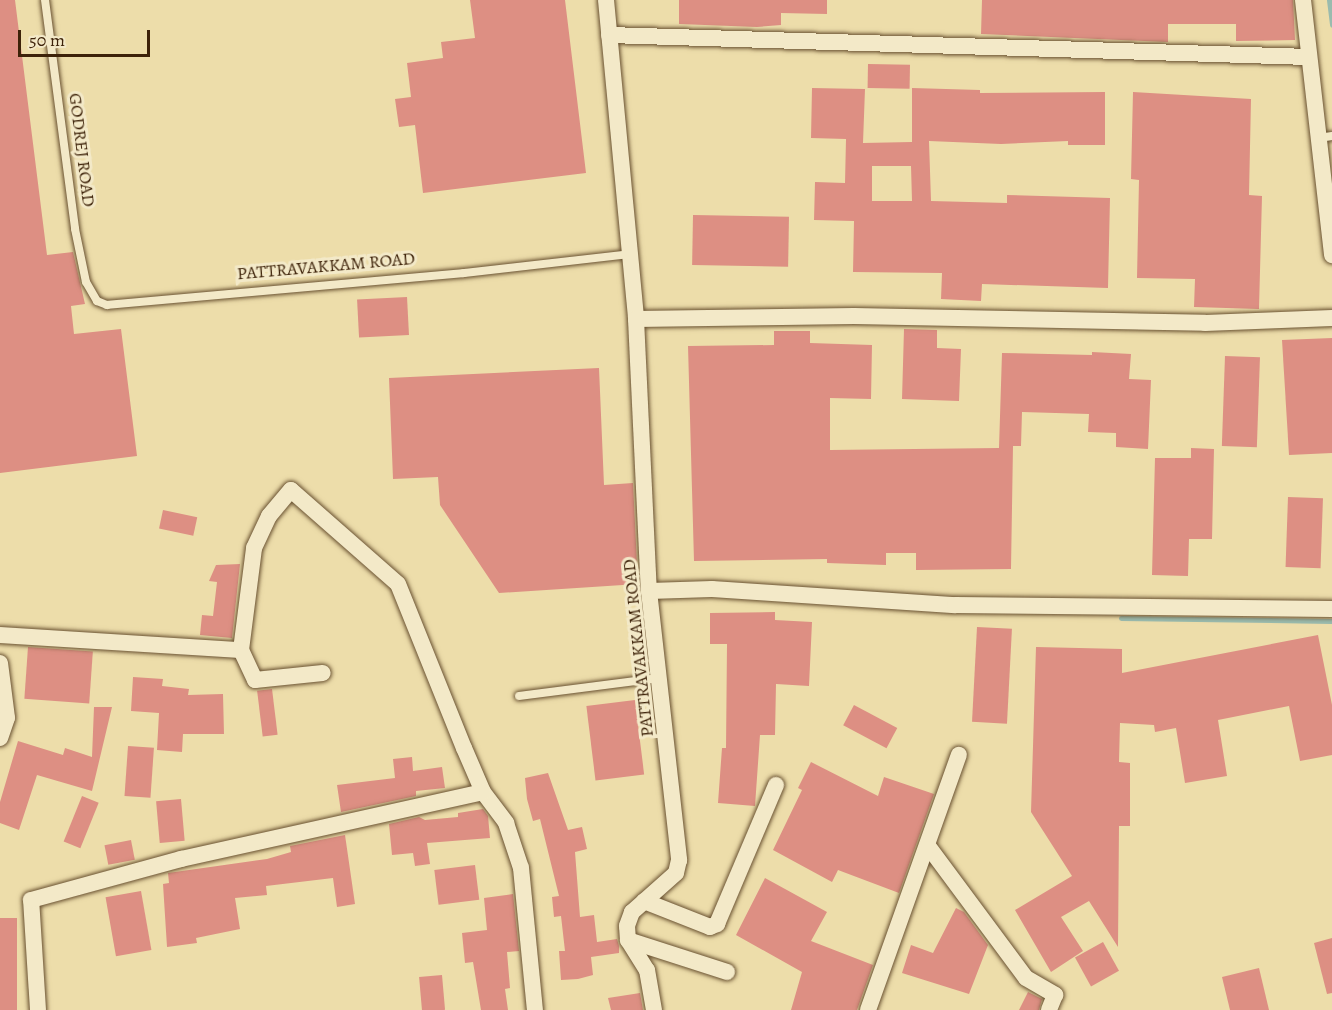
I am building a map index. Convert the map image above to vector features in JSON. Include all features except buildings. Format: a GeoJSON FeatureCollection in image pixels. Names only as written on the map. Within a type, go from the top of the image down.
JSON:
{"type":"FeatureCollection","features":[{"type":"Feature","properties":{"kind":"street","name":"PATTRAVAKKAM ROAD"},"geometry":{"type":"LineString","coordinates":[[606,0],[636,319],[649,591],[680,860],[676,873],[632,912],[628,940]]}},
{"type":"Feature","properties":{"kind":"street"},"geometry":{"type":"LineString","coordinates":[[1303,0],[1309,57],[1325,137],[1332,255]]}},
{"type":"Feature","properties":{"kind":"street"},"geometry":{"type":"LineString","coordinates":[[609,35],[1309,57]]}},
{"type":"Feature","properties":{"kind":"street"},"geometry":{"type":"LineString","coordinates":[[636,319],[854,316],[1204,323],[1332,318]]}},
{"type":"Feature","properties":{"kind":"street"},"geometry":{"type":"LineString","coordinates":[[322,673],[255,680],[241,650],[254,548],[269,516],[291,490],[398,584],[483,792],[506,823],[521,868],[535,1010]]}},
{"type":"Feature","properties":{"kind":"street"},"geometry":{"type":"LineString","coordinates":[[649,591],[712,590],[955,605],[1332,609]]}},
{"type":"Feature","properties":{"kind":"street"},"geometry":{"type":"LineString","coordinates":[[0,635],[241,650]]}},
{"type":"Feature","properties":{"kind":"street"},"geometry":{"type":"LineString","coordinates":[[0,663],[8,718],[0,738]]}},
{"type":"Feature","properties":{"kind":"street"},"geometry":{"type":"LineString","coordinates":[[868,1010],[959,755]]}},
{"type":"Feature","properties":{"kind":"street"},"geometry":{"type":"LineString","coordinates":[[644,901],[710,927],[717,924],[776,785]]}},
{"type":"Feature","properties":{"kind":"street"},"geometry":{"type":"LineString","coordinates":[[38,1010],[31,900],[181,859],[483,792]]}},
{"type":"Feature","properties":{"kind":"street"},"geometry":{"type":"LineString","coordinates":[[928,846],[1026,978],[1055,995],[1049,1010]]}},
{"type":"Feature","properties":{"kind":"street"},"geometry":{"type":"LineString","coordinates":[[628,940],[727,972]]}},
{"type":"Feature","properties":{"kind":"street"},"geometry":{"type":"LineString","coordinates":[[628,940],[647,970],[654,1010]]}},
{"type":"Feature","properties":{"kind":"lane","name":"GODREJ ROAD"},"geometry":{"type":"LineString","coordinates":[[45,0],[75,229],[86,282],[98,301]]}},
{"type":"Feature","properties":{"kind":"lane","name":"PATTRAVAKKAM ROAD"},"geometry":{"type":"LineString","coordinates":[[98,301],[107,305],[464,273],[630,254]]}},
{"type":"Feature","properties":{"kind":"lane"},"geometry":{"type":"LineString","coordinates":[[519,696],[659,678]]}},
{"type":"Feature","properties":{"kind":"waterway"},"geometry":{"type":"LineString","coordinates":[[1329,0],[1332,25]]}},
{"type":"Feature","properties":{"kind":"waterway"},"geometry":{"type":"LineString","coordinates":[[1121,618],[1332,621]]}}]}
